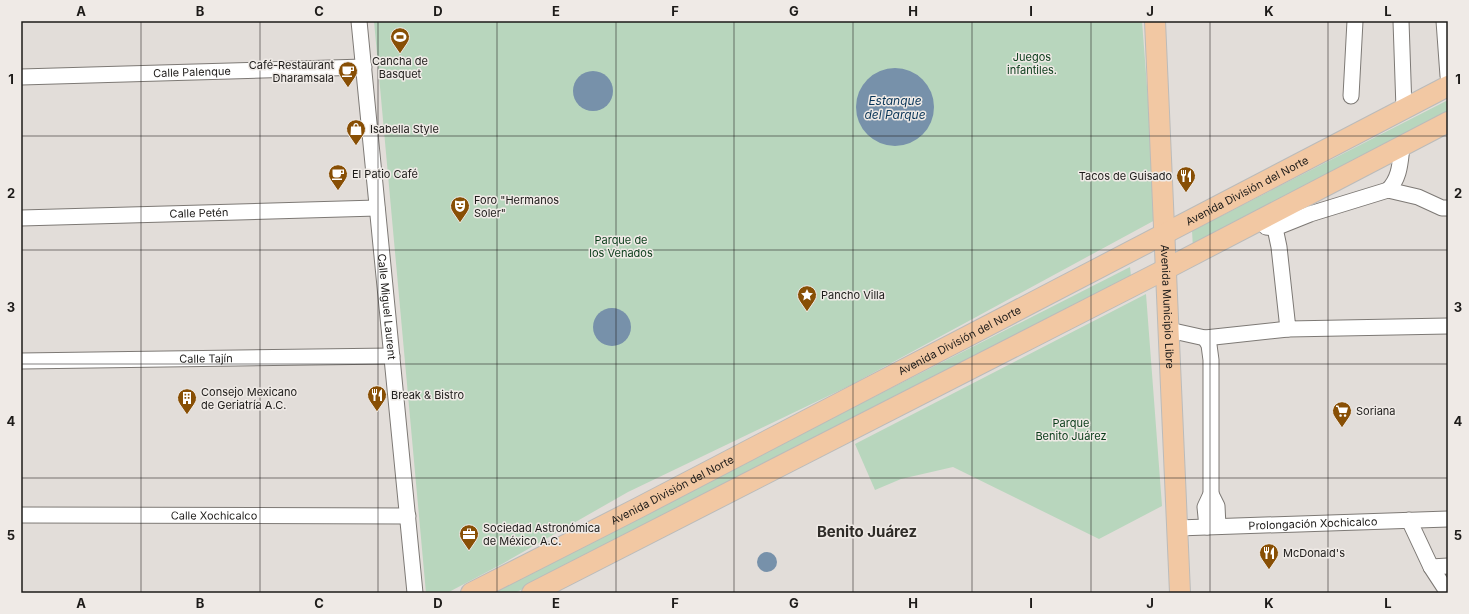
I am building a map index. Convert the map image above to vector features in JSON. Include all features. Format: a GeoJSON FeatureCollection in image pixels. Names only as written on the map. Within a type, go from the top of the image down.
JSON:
{"type":"FeatureCollection","features":[{"type":"Feature","properties":{"kind":"main road","name":"Avenida Municipio Libre"},"geometry":{"type":"LineString","coordinates":[[1154,21],[1180,593]]}},
{"type":"Feature","properties":{"kind":"main road","name":"Avenida División del Norte"},"geometry":{"type":"LineString","coordinates":[[471,593],[638,508],[1448,86]]}},
{"type":"Feature","properties":{"kind":"main road"},"geometry":{"type":"LineString","coordinates":[[532,593],[1166,269],[1448,122]]}},
{"type":"Feature","properties":{"kind":"street","name":"Calle Miguel Laurent"},"geometry":{"type":"LineString","coordinates":[[359,21],[415,593]]}},
{"type":"Feature","properties":{"kind":"street"},"geometry":{"type":"LineString","coordinates":[[1351,96],[1355,21]]}},
{"type":"Feature","properties":{"kind":"street"},"geometry":{"type":"LineString","coordinates":[[1401,21],[1404,109]]}},
{"type":"Feature","properties":{"kind":"street"},"geometry":{"type":"LineString","coordinates":[[1444,21],[1448,76]]}},
{"type":"Feature","properties":{"kind":"street","name":"Calle Palenque"},"geometry":{"type":"LineString","coordinates":[[21,77],[364,68]]}},
{"type":"Feature","properties":{"kind":"street"},"geometry":{"type":"LineString","coordinates":[[1388,190],[1394,183],[1399,170],[1402,147]]}},
{"type":"Feature","properties":{"kind":"street"},"geometry":{"type":"LineString","coordinates":[[1253,223],[1265,227],[1275,228],[1310,214],[1388,190],[1418,197],[1445,208]]}},
{"type":"Feature","properties":{"kind":"street","name":"Calle Petén"},"geometry":{"type":"LineString","coordinates":[[21,218],[377,208]]}},
{"type":"Feature","properties":{"kind":"street"},"geometry":{"type":"LineString","coordinates":[[1275,228],[1279,247],[1288,329]]}},
{"type":"Feature","properties":{"kind":"street"},"geometry":{"type":"LineString","coordinates":[[1169,330],[1205,338],[1288,329],[1448,326]]}},
{"type":"Feature","properties":{"kind":"street"},"geometry":{"type":"LineString","coordinates":[[1205,338],[1209,345],[1212,360],[1211,494],[1205,507],[1213,526]]}},
{"type":"Feature","properties":{"kind":"street","name":"Calle Tajín"},"geometry":{"type":"LineString","coordinates":[[21,361],[392,356]]}},
{"type":"Feature","properties":{"kind":"street","name":"Calle Xochicalco"},"geometry":{"type":"LineString","coordinates":[[21,515],[408,516]]}},
{"type":"Feature","properties":{"kind":"street","name":"Prolongación Xochicalco"},"geometry":{"type":"LineString","coordinates":[[1178,528],[1448,519]]}},
{"type":"Feature","properties":{"kind":"street"},"geometry":{"type":"LineString","coordinates":[[1409,520],[1431,567],[1448,593]]}},
{"type":"Feature","properties":{"kind":"street"},"geometry":{"type":"LineString","coordinates":[[1431,567],[1448,566]]}},
{"type":"Feature","properties":{"kind":"green space","name":"Parque de los Venados"},"geometry":{"type":"Polygon","coordinates":[[[374,21],[1142,21],[1157,219],[849,386],[628,492],[502,564],[447,593],[426,593],[374,21]]]}},
{"type":"Feature","properties":{"kind":"green space"},"geometry":{"type":"Polygon","coordinates":[[[1448,100],[1448,117],[1193,248],[1192,231],[1448,100]]]}},
{"type":"Feature","properties":{"kind":"green space"},"geometry":{"type":"Polygon","coordinates":[[[1130,267],[1131,276],[515,593],[488,593],[1130,267]]]}},
{"type":"Feature","properties":{"kind":"green space","name":"Parque Benito Juárez"},"geometry":{"type":"Polygon","coordinates":[[[1146,294],[1162,506],[1099,539],[953,467],[901,479],[875,490],[855,444],[1146,294]]]}},
{"type":"Feature","properties":{"kind":"water","name":"Estanque del Parque"},"geometry":{"type":"Polygon","coordinates":[[[895,68],[910,71],[923,79],[931,92],[934,107],[931,122],[923,135],[910,143],[895,146],[880,143],[867,135],[859,122],[856,107],[859,92],[867,79],[880,71],[895,68]]]}},
{"type":"Feature","properties":{"kind":"water"},"geometry":{"type":"Polygon","coordinates":[[[597,71],[604,74],[610,80],[613,91],[612,99],[604,108],[597,111],[589,111],[582,108],[574,99],[573,87],[576,80],[585,72],[597,71]]]}},
{"type":"Feature","properties":{"kind":"water"},"geometry":{"type":"Polygon","coordinates":[[[612,308],[622,311],[628,317],[631,327],[628,337],[622,343],[612,346],[602,343],[596,337],[593,327],[596,317],[602,311],[612,308]]]}},
{"type":"Feature","properties":{"kind":"water"},"geometry":{"type":"Polygon","coordinates":[[[767,552],[774,555],[777,562],[774,569],[767,572],[760,569],[757,562],[760,555],[767,552]]]}},
{"type":"Feature","properties":{"kind":"place","name":"Cancha de Basquet"},"geometry":{"type":"Point","coordinates":[400,54]}},
{"type":"Feature","properties":{"kind":"place","name":"Café-Restaurant Dharamsala"},"geometry":{"type":"Point","coordinates":[348,88]}},
{"type":"Feature","properties":{"kind":"place","name":"Isabella Style"},"geometry":{"type":"Point","coordinates":[356,146]}},
{"type":"Feature","properties":{"kind":"place","name":"El Patio Café"},"geometry":{"type":"Point","coordinates":[338,191]}},
{"type":"Feature","properties":{"kind":"place","name":"Tacos de Guisado"},"geometry":{"type":"Point","coordinates":[1186,193]}},
{"type":"Feature","properties":{"kind":"place","name":"Foro \"Hermanos Soler\""},"geometry":{"type":"Point","coordinates":[460,223]}},
{"type":"Feature","properties":{"kind":"place","name":"Pancho Villa"},"geometry":{"type":"Point","coordinates":[807,312]}},
{"type":"Feature","properties":{"kind":"place","name":"Break & Bistro"},"geometry":{"type":"Point","coordinates":[377,412]}},
{"type":"Feature","properties":{"kind":"place","name":"Consejo Mexicano de Geriatría A.C."},"geometry":{"type":"Point","coordinates":[187,415]}},
{"type":"Feature","properties":{"kind":"place","name":"Soriana"},"geometry":{"type":"Point","coordinates":[1342,428]}},
{"type":"Feature","properties":{"kind":"place","name":"Sociedad Astronómica de México A.C."},"geometry":{"type":"Point","coordinates":[469,551]}},
{"type":"Feature","properties":{"kind":"place","name":"McDonald's"},"geometry":{"type":"Point","coordinates":[1269,570]}},
{"type":"Feature","properties":{"kind":"district","name":"Benito Juárez"},"geometry":{"type":"Point","coordinates":[867,531]}},
{"type":"Feature","properties":{"kind":"park label","name":"Juegos infantiles."},"geometry":{"type":"Point","coordinates":[1032,63]}}]}
